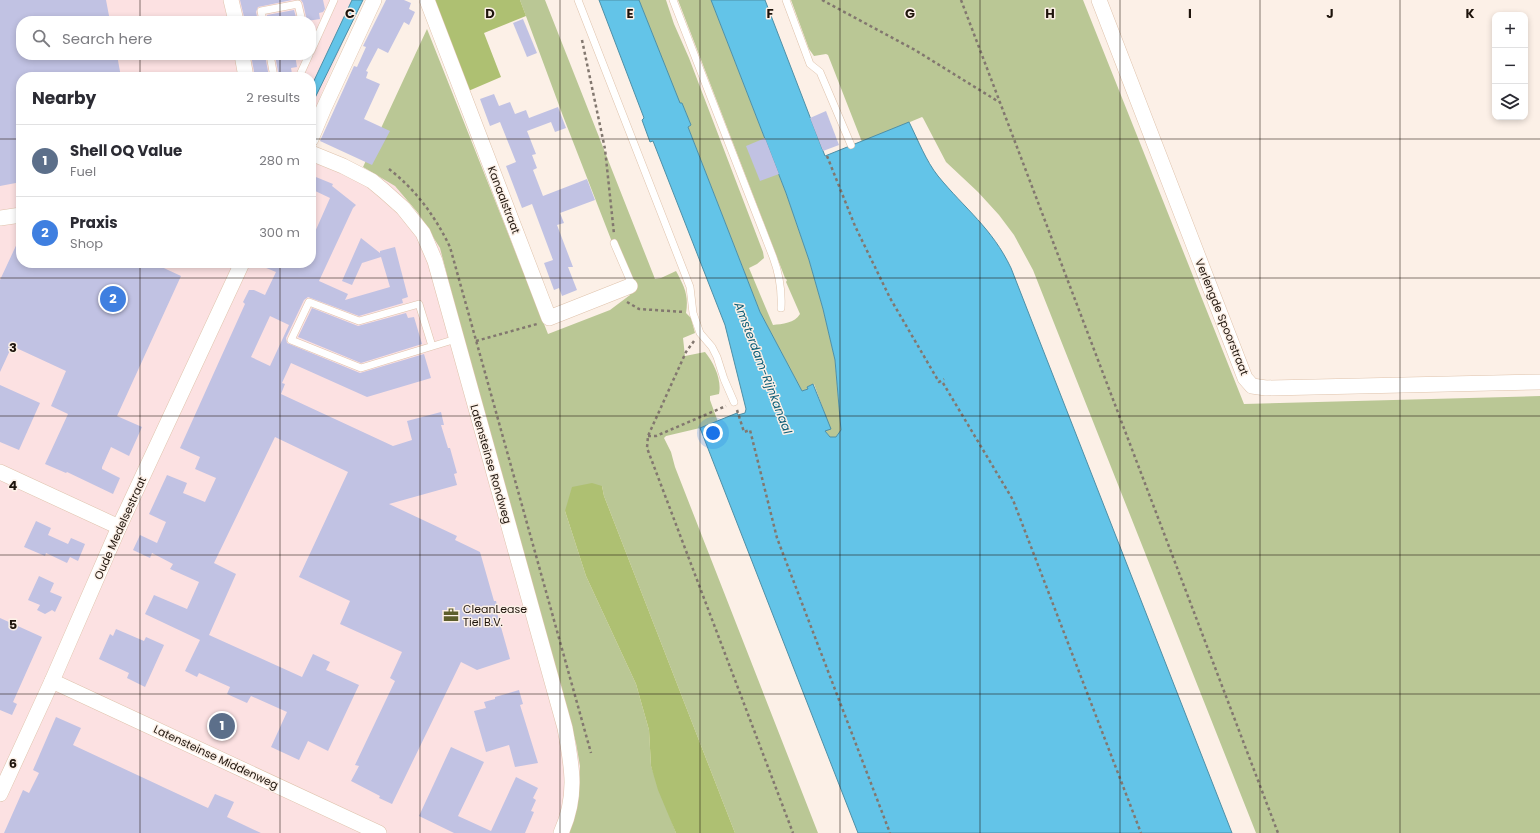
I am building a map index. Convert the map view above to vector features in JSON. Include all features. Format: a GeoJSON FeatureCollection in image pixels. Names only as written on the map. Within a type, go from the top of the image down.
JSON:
{"type":"FeatureCollection","features":[{"type":"Feature","properties":{"kind":"street"},"geometry":{"type":"LineString","coordinates":[[232,0],[235,16]]}},
{"type":"Feature","properties":{"kind":"street"},"geometry":{"type":"LineString","coordinates":[[316,127],[374,0]]}},
{"type":"Feature","properties":{"kind":"street","name":"Kanaalstraat"},"geometry":{"type":"LineString","coordinates":[[427,0],[549,318],[630,286]]}},
{"type":"Feature","properties":{"kind":"street","name":"Verlengde Spoorstraat"},"geometry":{"type":"LineString","coordinates":[[1099,0],[1245,378],[1252,386],[1266,388],[1540,382]]}},
{"type":"Feature","properties":{"kind":"street"},"geometry":{"type":"LineString","coordinates":[[243,60],[245,72]]}},
{"type":"Feature","properties":{"kind":"street","name":"Latensteinse Rondweg"},"geometry":{"type":"LineString","coordinates":[[316,155],[343,166],[372,181],[403,208],[423,232],[435,261],[565,728],[573,778],[572,797],[561,833]]}},
{"type":"Feature","properties":{"kind":"street"},"geometry":{"type":"LineString","coordinates":[[0,218],[16,216]]}},
{"type":"Feature","properties":{"kind":"street","name":"Oude Medelsestraat"},"geometry":{"type":"LineString","coordinates":[[0,794],[120,527],[240,268]]}},
{"type":"Feature","properties":{"kind":"street"},"geometry":{"type":"LineString","coordinates":[[0,472],[120,527]]}},
{"type":"Feature","properties":{"kind":"street","name":"Latensteinse Middenweg"},"geometry":{"type":"LineString","coordinates":[[52,681],[379,833]]}},
{"type":"Feature","properties":{"kind":"lane"},"geometry":{"type":"LineString","coordinates":[[316,39],[334,0]]}},
{"type":"Feature","properties":{"kind":"lane"},"geometry":{"type":"LineString","coordinates":[[578,0],[690,287],[693,313],[700,333],[712,347],[717,357],[724,379],[734,402]]}},
{"type":"Feature","properties":{"kind":"lane"},"geometry":{"type":"LineString","coordinates":[[673,0],[773,256],[782,294],[781,308]]}},
{"type":"Feature","properties":{"kind":"lane"},"geometry":{"type":"LineString","coordinates":[[786,0],[810,64],[820,72],[851,145]]}},
{"type":"Feature","properties":{"kind":"lane"},"geometry":{"type":"LineString","coordinates":[[263,16],[262,11],[298,4],[301,16]]}},
{"type":"Feature","properties":{"kind":"lane"},"geometry":{"type":"LineString","coordinates":[[271,60],[273,72]]}},
{"type":"Feature","properties":{"kind":"lane"},"geometry":{"type":"LineString","coordinates":[[301,72],[306,60]]}},
{"type":"Feature","properties":{"kind":"lane"},"geometry":{"type":"LineString","coordinates":[[614,243],[630,280],[630,286]]}},
{"type":"Feature","properties":{"kind":"lane"},"geometry":{"type":"LineString","coordinates":[[432,346],[419,304],[359,321],[309,302],[291,340],[361,368],[432,346],[457,342]]}},
{"type":"Feature","properties":{"kind":"path"},"geometry":{"type":"LineString","coordinates":[[822,0],[915,50],[1000,102]]}},
{"type":"Feature","properties":{"kind":"path"},"geometry":{"type":"LineString","coordinates":[[961,0],[1278,833]]}},
{"type":"Feature","properties":{"kind":"path"},"geometry":{"type":"LineString","coordinates":[[581,38],[605,149],[614,226],[614,243]]}},
{"type":"Feature","properties":{"kind":"path"},"geometry":{"type":"LineString","coordinates":[[827,156],[855,226],[890,298],[939,382],[943,381],[1013,500],[1141,833]]}},
{"type":"Feature","properties":{"kind":"path"},"geometry":{"type":"LineString","coordinates":[[389,169],[423,201],[440,225],[450,247],[591,754]]}},
{"type":"Feature","properties":{"kind":"path"},"geometry":{"type":"LineString","coordinates":[[613,294],[639,309],[693,313]]}},
{"type":"Feature","properties":{"kind":"path"},"geometry":{"type":"LineString","coordinates":[[457,342],[476,341],[521,328]]}},
{"type":"Feature","properties":{"kind":"path"},"geometry":{"type":"LineString","coordinates":[[700,333],[686,352],[648,436],[647,448],[793,833]]}},
{"type":"Feature","properties":{"kind":"path"},"geometry":{"type":"LineString","coordinates":[[648,436],[656,436],[734,402]]}},
{"type":"Feature","properties":{"kind":"path"},"geometry":{"type":"LineString","coordinates":[[739,414],[744,432],[750,430],[777,538],[890,833]]}},
{"type":"Feature","properties":{"kind":"shaded area"},"geometry":{"type":"Polygon","coordinates":[[[0,0],[361,0],[316,107],[316,72],[16,72],[16,268],[316,268],[316,151],[390,180],[444,245],[591,768],[576,833],[0,833],[0,0]]]}},
{"type":"Feature","properties":{"kind":"green space"},"geometry":{"type":"Polygon","coordinates":[[[431,0],[520,0],[526,16],[484,33],[501,77],[466,92],[431,0]]]}},
{"type":"Feature","properties":{"kind":"green space"},"geometry":{"type":"Polygon","coordinates":[[[520,0],[545,0],[655,279],[661,278],[676,271],[683,286],[687,301],[686,313],[691,318],[695,333],[683,338],[685,356],[705,352],[718,377],[720,389],[719,394],[710,396],[710,400],[718,422],[666,436],[664,438],[671,452],[675,467],[818,833],[735,833],[604,496],[602,486],[565,511],[586,576],[636,684],[649,730],[651,766],[676,833],[569,833],[578,801],[580,766],[576,743],[479,399],[440,248],[418,213],[395,186],[363,167],[427,29],[548,334],[610,310],[630,295],[626,278],[520,0]]]}},
{"type":"Feature","properties":{"kind":"green space"},"geometry":{"type":"Polygon","coordinates":[[[639,0],[666,0],[763,252],[764,258],[749,268],[773,325],[784,323],[792,321],[800,314],[786,282],[787,280],[678,0],[711,0],[786,193],[809,260],[823,309],[835,360],[841,430],[836,437],[830,437],[825,431],[830,428],[814,384],[807,387],[808,389],[802,391],[760,312],[688,127],[691,125],[682,103],[680,104],[639,0]]]}},
{"type":"Feature","properties":{"kind":"green space"},"geometry":{"type":"Polygon","coordinates":[[[791,0],[1083,0],[1244,404],[1540,396],[1540,833],[1256,833],[1033,270],[1014,235],[999,215],[978,192],[946,162],[922,117],[862,142],[828,55],[814,56],[809,49],[791,0]]]}},
{"type":"Feature","properties":{"kind":"green space"},"geometry":{"type":"Polygon","coordinates":[[[592,483],[602,486],[604,496],[735,833],[676,833],[658,790],[651,766],[649,730],[636,684],[586,576],[565,511],[572,487],[592,483]]]}},
{"type":"Feature","properties":{"kind":"water"},"geometry":{"type":"Polygon","coordinates":[[[352,0],[363,0],[316,96],[316,76],[352,0]]]}},
{"type":"Feature","properties":{"kind":"water","name":"Amsterdam-Rijnkanaal"},"geometry":{"type":"Polygon","coordinates":[[[599,0],[639,0],[680,103],[682,103],[691,125],[688,127],[760,312],[802,391],[808,389],[807,387],[813,384],[831,429],[825,431],[830,437],[836,437],[841,430],[835,360],[823,309],[809,260],[786,193],[711,0],[765,0],[825,156],[909,122],[926,157],[938,176],[987,230],[1004,254],[1011,268],[1232,833],[858,833],[700,428],[737,413],[738,415],[745,413],[746,409],[725,325],[653,141],[650,142],[642,120],[644,118],[599,0]]]}},
{"type":"Feature","properties":{"kind":"building"},"geometry":{"type":"Polygon","coordinates":[[[0,0],[106,0],[109,16],[16,16],[16,60],[118,60],[120,72],[16,72],[16,183],[0,186],[0,0]]]}},
{"type":"Feature","properties":{"kind":"building"},"geometry":{"type":"Polygon","coordinates":[[[240,0],[292,0],[258,7],[256,12],[257,16],[244,16],[240,0]]]}},
{"type":"Feature","properties":{"kind":"building"},"geometry":{"type":"Polygon","coordinates":[[[301,0],[323,0],[325,9],[323,12],[319,13],[320,19],[316,20],[316,16],[306,16],[301,0]]]}},
{"type":"Feature","properties":{"kind":"building"},"geometry":{"type":"Polygon","coordinates":[[[386,0],[404,0],[411,3],[409,9],[415,12],[409,25],[404,22],[388,53],[378,48],[366,71],[368,72],[366,78],[380,84],[364,119],[390,131],[372,165],[320,141],[354,66],[357,67],[366,47],[363,46],[386,0]]]}},
{"type":"Feature","properties":{"kind":"building"},"geometry":{"type":"Polygon","coordinates":[[[294,10],[296,16],[267,16],[294,10]]]}},
{"type":"Feature","properties":{"kind":"building"},"geometry":{"type":"Polygon","coordinates":[[[523,19],[537,53],[527,57],[513,23],[523,19]]]}},
{"type":"Feature","properties":{"kind":"building"},"geometry":{"type":"Polygon","coordinates":[[[252,60],[266,60],[268,72],[254,72],[252,60]]]}},
{"type":"Feature","properties":{"kind":"building"},"geometry":{"type":"Polygon","coordinates":[[[276,60],[296,60],[297,67],[291,68],[292,72],[278,72],[276,60]]]}},
{"type":"Feature","properties":{"kind":"building"},"geometry":{"type":"Polygon","coordinates":[[[494,94],[499,106],[510,102],[515,114],[526,110],[529,118],[558,107],[566,128],[555,132],[551,122],[527,131],[536,154],[532,155],[537,168],[533,170],[543,196],[587,179],[595,200],[560,213],[564,223],[557,225],[573,267],[568,267],[577,290],[562,296],[559,288],[554,290],[544,263],[553,260],[532,204],[522,208],[506,166],[516,162],[500,122],[490,126],[480,99],[494,94]]]}},
{"type":"Feature","properties":{"kind":"building"},"geometry":{"type":"Polygon","coordinates":[[[826,111],[839,145],[823,151],[810,118],[826,111]]]}},
{"type":"Feature","properties":{"kind":"building"},"geometry":{"type":"Polygon","coordinates":[[[765,138],[779,174],[760,181],[746,146],[765,138]]]}},
{"type":"Feature","properties":{"kind":"building"},"geometry":{"type":"Polygon","coordinates":[[[316,177],[333,184],[332,186],[356,205],[353,208],[319,281],[348,294],[345,300],[390,287],[381,257],[362,263],[352,285],[342,281],[361,238],[380,253],[380,251],[395,247],[408,297],[402,299],[403,303],[359,316],[308,297],[304,300],[286,338],[287,343],[360,373],[424,354],[431,378],[367,397],[291,363],[282,383],[285,384],[281,394],[393,446],[412,440],[407,421],[441,412],[444,425],[441,425],[448,448],[450,448],[457,473],[454,474],[457,485],[389,504],[457,536],[455,540],[480,552],[494,601],[496,601],[499,612],[497,613],[510,659],[477,670],[461,662],[392,804],[351,781],[359,766],[355,765],[395,681],[390,678],[402,652],[340,624],[350,601],[299,577],[348,472],[275,437],[214,563],[236,574],[209,635],[302,677],[313,654],[330,662],[326,670],[359,685],[328,751],[308,741],[299,760],[271,747],[287,712],[251,696],[247,703],[227,694],[230,687],[199,673],[197,677],[185,671],[200,640],[145,614],[154,595],[187,609],[199,582],[170,569],[173,564],[152,553],[150,558],[133,550],[140,535],[157,543],[166,522],[149,514],[167,475],[187,483],[183,493],[205,502],[216,478],[195,469],[200,457],[180,448],[245,304],[243,302],[249,290],[254,290],[265,295],[276,272],[266,268],[316,268],[316,230],[330,198],[316,191],[316,177]],[[270,316],[251,357],[270,366],[289,325],[270,316]]]}},
{"type":"Feature","properties":{"kind":"building"},"geometry":{"type":"Polygon","coordinates":[[[16,246],[16,268],[164,268],[181,276],[117,416],[142,427],[129,456],[111,447],[102,467],[102,469],[120,478],[113,494],[67,472],[66,473],[45,464],[68,414],[51,406],[66,371],[12,346],[0,372],[0,280],[16,246]]]}},
{"type":"Feature","properties":{"kind":"building"},"geometry":{"type":"Polygon","coordinates":[[[312,308],[358,326],[406,313],[408,318],[414,317],[422,344],[361,363],[298,337],[312,308]]]}},
{"type":"Feature","properties":{"kind":"building"},"geometry":{"type":"Polygon","coordinates":[[[0,385],[40,403],[19,450],[0,442],[0,385]]]}},
{"type":"Feature","properties":{"kind":"building"},"geometry":{"type":"Polygon","coordinates":[[[36,521],[51,528],[48,535],[68,544],[71,538],[85,544],[78,561],[70,557],[67,563],[46,553],[45,556],[24,547],[36,521]]]}},
{"type":"Feature","properties":{"kind":"building"},"geometry":{"type":"Polygon","coordinates":[[[39,576],[54,583],[50,592],[62,597],[55,612],[52,610],[45,614],[37,610],[40,605],[28,600],[39,576]]]}},
{"type":"Feature","properties":{"kind":"building"},"geometry":{"type":"Polygon","coordinates":[[[0,618],[42,637],[13,702],[17,704],[12,715],[0,710],[0,618]]]}},
{"type":"Feature","properties":{"kind":"building"},"geometry":{"type":"Polygon","coordinates":[[[116,629],[144,641],[146,637],[164,645],[145,687],[127,678],[129,673],[99,659],[110,634],[113,636],[116,629]]]}},
{"type":"Feature","properties":{"kind":"building"},"geometry":{"type":"Polygon","coordinates":[[[519,690],[523,704],[520,705],[538,763],[515,767],[509,745],[486,752],[474,711],[486,708],[484,702],[519,690]]]}},
{"type":"Feature","properties":{"kind":"building"},"geometry":{"type":"Polygon","coordinates":[[[56,717],[81,728],[73,745],[208,808],[215,794],[234,802],[227,817],[261,833],[4,833],[23,790],[29,793],[39,773],[33,770],[56,717]]]}},
{"type":"Feature","properties":{"kind":"building"},"geometry":{"type":"Polygon","coordinates":[[[451,747],[484,762],[458,816],[491,831],[516,777],[538,788],[533,798],[536,800],[531,811],[534,812],[525,833],[454,833],[419,816],[451,747]]]}},
{"type":"Feature","properties":{"kind":"place","name":"Praxis"},"geometry":{"type":"Point","coordinates":[113,299]}},
{"type":"Feature","properties":{"kind":"place","name":"CleanLease Tiel B.V."},"geometry":{"type":"Point","coordinates":[451,615]}},
{"type":"Feature","properties":{"kind":"place","name":"Shell OQ Value"},"geometry":{"type":"Point","coordinates":[222,726]}}]}
